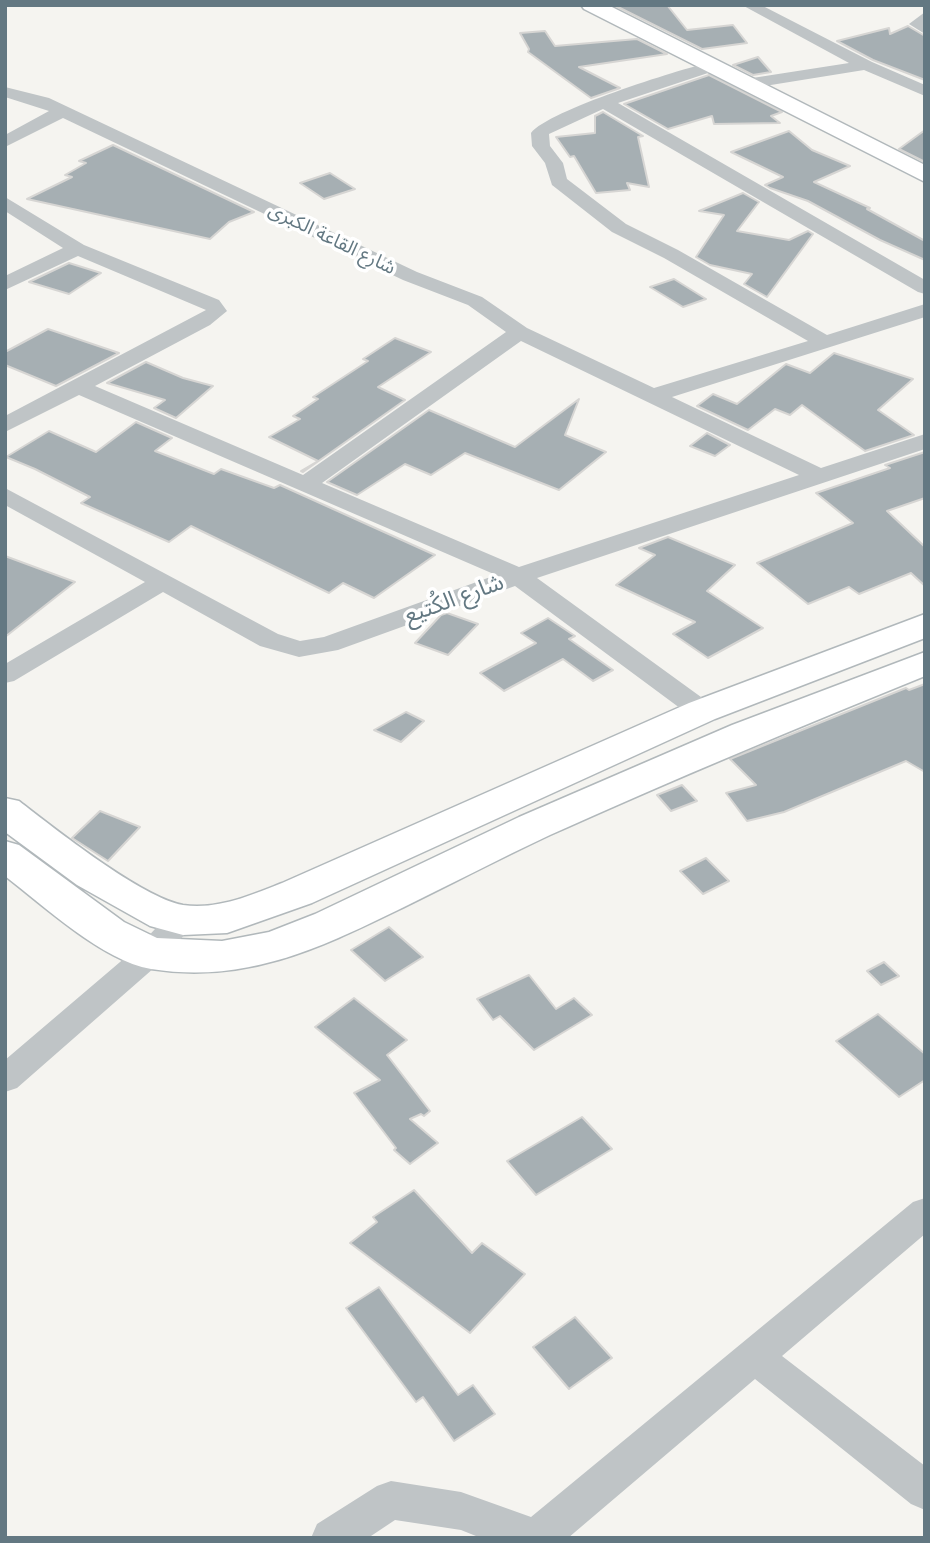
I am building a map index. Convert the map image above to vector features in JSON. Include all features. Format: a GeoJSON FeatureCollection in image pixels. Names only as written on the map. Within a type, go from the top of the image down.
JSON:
{"type":"FeatureCollection","features":[{"type":"Feature","properties":{"kind":"main road"},"geometry":{"type":"LineString","coordinates":[[591,5],[925,175]]}},
{"type":"Feature","properties":{"kind":"main road"},"geometry":{"type":"LineString","coordinates":[[5,811],[36,836],[142,904],[182,920],[217,918],[262,907],[702,711],[925,625]]}},
{"type":"Feature","properties":{"kind":"main road"},"geometry":{"type":"LineString","coordinates":[[5,855],[109,933],[150,953],[222,957],[276,947],[330,925],[533,827],[746,734],[925,663]]}},
{"type":"Feature","properties":{"kind":"street"},"geometry":{"type":"LineString","coordinates":[[749,5],[866,65],[925,91]]}},
{"type":"Feature","properties":{"kind":"street"},"geometry":{"type":"LineString","coordinates":[[916,5],[925,9]]}},
{"type":"Feature","properties":{"kind":"street"},"geometry":{"type":"LineString","coordinates":[[925,17],[917,24],[925,29]]}},
{"type":"Feature","properties":{"kind":"street"},"geometry":{"type":"LineString","coordinates":[[746,84],[866,65]]}},
{"type":"Feature","properties":{"kind":"street"},"geometry":{"type":"LineString","coordinates":[[711,67],[604,102],[540,133],[541,146],[554,163],[558,181],[627,233],[671,254],[824,342]]}},
{"type":"Feature","properties":{"kind":"street","name":"شارع القاعة الكبرى"},"geometry":{"type":"LineString","coordinates":[[5,92],[43,102],[410,276],[475,301],[520,332],[819,476]]}},
{"type":"Feature","properties":{"kind":"street"},"geometry":{"type":"LineString","coordinates":[[604,102],[925,289]]}},
{"type":"Feature","properties":{"kind":"street"},"geometry":{"type":"LineString","coordinates":[[5,142],[63,111]]}},
{"type":"Feature","properties":{"kind":"street"},"geometry":{"type":"LineString","coordinates":[[5,203],[77,249],[212,304],[217,311],[203,321],[5,425]]}},
{"type":"Feature","properties":{"kind":"street"},"geometry":{"type":"LineString","coordinates":[[5,284],[77,249]]}},
{"type":"Feature","properties":{"kind":"street"},"geometry":{"type":"LineString","coordinates":[[654,395],[918,312]]}},
{"type":"Feature","properties":{"kind":"street"},"geometry":{"type":"LineString","coordinates":[[306,484],[520,332]]}},
{"type":"Feature","properties":{"kind":"street"},"geometry":{"type":"LineString","coordinates":[[76,386],[518,576],[702,711]]}},
{"type":"Feature","properties":{"kind":"street","name":"شارع الكُتيع"},"geometry":{"type":"LineString","coordinates":[[5,495],[269,640],[299,649],[329,644],[518,576],[925,441]]}},
{"type":"Feature","properties":{"kind":"street"},"geometry":{"type":"LineString","coordinates":[[5,675],[161,583]]}},
{"type":"Feature","properties":{"kind":"street"},"geometry":{"type":"LineString","coordinates":[[8,1072],[150,953],[182,920]]}},
{"type":"Feature","properties":{"kind":"street"},"geometry":{"type":"LineString","coordinates":[[331,1538],[391,1500],[461,1510],[535,1538],[924,1213]]}},
{"type":"Feature","properties":{"kind":"street"},"geometry":{"type":"LineString","coordinates":[[754,1356],[925,1491]]}},
{"type":"Feature","properties":{"kind":"building"},"geometry":{"type":"Polygon","coordinates":[[[614,5],[667,5],[687,30],[733,25],[747,43],[702,49],[614,5]]]}},
{"type":"Feature","properties":{"kind":"building"},"geometry":{"type":"Polygon","coordinates":[[[908,26],[925,36],[925,80],[873,60],[837,41],[889,28],[890,34],[908,26]]]}},
{"type":"Feature","properties":{"kind":"building"},"geometry":{"type":"Polygon","coordinates":[[[545,31],[555,46],[637,39],[667,54],[579,67],[620,88],[591,98],[528,52],[520,33],[545,31]]]}},
{"type":"Feature","properties":{"kind":"building"},"geometry":{"type":"Polygon","coordinates":[[[758,57],[771,72],[753,75],[733,65],[758,57]]]}},
{"type":"Feature","properties":{"kind":"building"},"geometry":{"type":"Polygon","coordinates":[[[709,75],[782,112],[771,116],[780,123],[714,124],[712,116],[668,129],[624,104],[709,75]]]}},
{"type":"Feature","properties":{"kind":"building"},"geometry":{"type":"Polygon","coordinates":[[[603,112],[643,136],[638,137],[649,187],[627,183],[630,190],[596,193],[574,156],[570,157],[556,137],[595,133],[595,116],[603,112]]]}},
{"type":"Feature","properties":{"kind":"building"},"geometry":{"type":"Polygon","coordinates":[[[925,130],[925,162],[899,149],[925,130]]]}},
{"type":"Feature","properties":{"kind":"building"},"geometry":{"type":"Polygon","coordinates":[[[789,131],[812,150],[850,166],[814,182],[870,208],[867,209],[925,241],[925,260],[880,240],[808,201],[770,188],[765,185],[783,177],[731,152],[789,131]]]}},
{"type":"Feature","properties":{"kind":"building"},"geometry":{"type":"Polygon","coordinates":[[[113,145],[254,212],[229,222],[210,239],[27,199],[72,177],[65,175],[86,163],[79,161],[113,145]]]}},
{"type":"Feature","properties":{"kind":"building"},"geometry":{"type":"Polygon","coordinates":[[[330,173],[355,189],[324,199],[300,183],[330,173]]]}},
{"type":"Feature","properties":{"kind":"building"},"geometry":{"type":"Polygon","coordinates":[[[743,193],[759,202],[737,231],[789,240],[808,231],[813,234],[767,297],[744,284],[752,274],[710,265],[696,257],[724,215],[699,211],[743,193]]]}},
{"type":"Feature","properties":{"kind":"building"},"geometry":{"type":"Polygon","coordinates":[[[69,263],[101,273],[69,294],[29,282],[69,263]]]}},
{"type":"Feature","properties":{"kind":"building"},"geometry":{"type":"Polygon","coordinates":[[[674,279],[706,299],[683,307],[650,287],[674,279]]]}},
{"type":"Feature","properties":{"kind":"building"},"geometry":{"type":"Polygon","coordinates":[[[48,329],[119,353],[56,386],[5,365],[5,352],[48,329]]]}},
{"type":"Feature","properties":{"kind":"building"},"geometry":{"type":"Polygon","coordinates":[[[395,338],[431,352],[378,387],[405,400],[303,472],[301,471],[318,461],[269,437],[300,419],[293,416],[318,399],[313,397],[368,361],[363,359],[395,338]]]}},
{"type":"Feature","properties":{"kind":"building"},"geometry":{"type":"Polygon","coordinates":[[[834,353],[913,379],[878,410],[914,435],[865,451],[802,405],[790,415],[775,409],[748,430],[697,406],[713,394],[737,404],[786,364],[810,373],[834,353]]]}},
{"type":"Feature","properties":{"kind":"building"},"geometry":{"type":"Polygon","coordinates":[[[146,362],[183,378],[213,386],[176,418],[154,408],[165,400],[107,383],[146,362]]]}},
{"type":"Feature","properties":{"kind":"building"},"geometry":{"type":"Polygon","coordinates":[[[579,399],[565,435],[606,452],[559,490],[465,453],[431,475],[405,464],[357,495],[327,482],[429,410],[515,447],[579,399]]]}},
{"type":"Feature","properties":{"kind":"building"},"geometry":{"type":"Polygon","coordinates":[[[136,422],[172,438],[155,451],[214,474],[221,469],[274,488],[280,485],[435,555],[374,598],[343,583],[329,593],[191,526],[169,542],[81,503],[90,497],[6,457],[49,431],[96,452],[136,422]]]}},
{"type":"Feature","properties":{"kind":"building"},"geometry":{"type":"Polygon","coordinates":[[[707,433],[730,445],[715,456],[690,446],[707,433]]]}},
{"type":"Feature","properties":{"kind":"building"},"geometry":{"type":"Polygon","coordinates":[[[925,452],[925,498],[887,511],[925,547],[925,586],[911,573],[859,594],[849,587],[808,604],[757,563],[853,523],[816,493],[890,468],[885,465],[925,452]]]}},
{"type":"Feature","properties":{"kind":"building"},"geometry":{"type":"Polygon","coordinates":[[[668,537],[735,565],[707,591],[763,628],[708,658],[673,634],[695,622],[616,585],[655,555],[639,548],[668,537]]]}},
{"type":"Feature","properties":{"kind":"building"},"geometry":{"type":"Polygon","coordinates":[[[5,556],[75,582],[5,637],[5,556]]]}},
{"type":"Feature","properties":{"kind":"building"},"geometry":{"type":"Polygon","coordinates":[[[447,613],[478,624],[448,655],[415,643],[441,615],[447,613]]]}},
{"type":"Feature","properties":{"kind":"building"},"geometry":{"type":"Polygon","coordinates":[[[548,618],[575,636],[569,639],[613,670],[593,681],[563,659],[504,691],[480,673],[536,643],[521,633],[548,618]]]}},
{"type":"Feature","properties":{"kind":"building"},"geometry":{"type":"Polygon","coordinates":[[[925,684],[925,772],[906,761],[784,812],[747,821],[726,793],[756,785],[730,759],[906,688],[909,690],[925,684]]]}},
{"type":"Feature","properties":{"kind":"building"},"geometry":{"type":"Polygon","coordinates":[[[406,712],[424,721],[401,742],[374,730],[406,712]]]}},
{"type":"Feature","properties":{"kind":"building"},"geometry":{"type":"Polygon","coordinates":[[[682,785],[697,801],[671,811],[657,795],[682,785]]]}},
{"type":"Feature","properties":{"kind":"building"},"geometry":{"type":"Polygon","coordinates":[[[100,811],[140,827],[108,861],[72,838],[100,811]]]}},
{"type":"Feature","properties":{"kind":"building"},"geometry":{"type":"Polygon","coordinates":[[[706,858],[729,881],[703,894],[680,871],[706,858]]]}},
{"type":"Feature","properties":{"kind":"building"},"geometry":{"type":"Polygon","coordinates":[[[389,927],[423,957],[385,981],[351,950],[389,927]]]}},
{"type":"Feature","properties":{"kind":"building"},"geometry":{"type":"Polygon","coordinates":[[[884,962],[899,976],[881,985],[867,971],[884,962]]]}},
{"type":"Feature","properties":{"kind":"building"},"geometry":{"type":"Polygon","coordinates":[[[529,975],[556,1009],[574,998],[592,1015],[534,1050],[500,1016],[493,1020],[477,999],[529,975]]]}},
{"type":"Feature","properties":{"kind":"building"},"geometry":{"type":"Polygon","coordinates":[[[354,998],[407,1040],[387,1055],[430,1111],[424,1116],[421,1114],[410,1119],[438,1143],[410,1164],[394,1150],[396,1148],[354,1093],[380,1080],[315,1027],[354,998]]]}},
{"type":"Feature","properties":{"kind":"building"},"geometry":{"type":"Polygon","coordinates":[[[878,1014],[925,1054],[925,1080],[899,1097],[836,1041],[878,1014]]]}},
{"type":"Feature","properties":{"kind":"building"},"geometry":{"type":"Polygon","coordinates":[[[582,1117],[612,1149],[536,1195],[507,1161],[582,1117]]]}},
{"type":"Feature","properties":{"kind":"building"},"geometry":{"type":"Polygon","coordinates":[[[414,1190],[472,1253],[482,1243],[525,1274],[470,1333],[350,1243],[377,1222],[373,1217],[414,1190]]]}},
{"type":"Feature","properties":{"kind":"building"},"geometry":{"type":"Polygon","coordinates":[[[379,1287],[458,1395],[473,1385],[495,1414],[454,1441],[423,1397],[416,1402],[346,1308],[379,1287]]]}},
{"type":"Feature","properties":{"kind":"building"},"geometry":{"type":"Polygon","coordinates":[[[575,1317],[612,1358],[569,1389],[533,1347],[575,1317]]]}}]}
